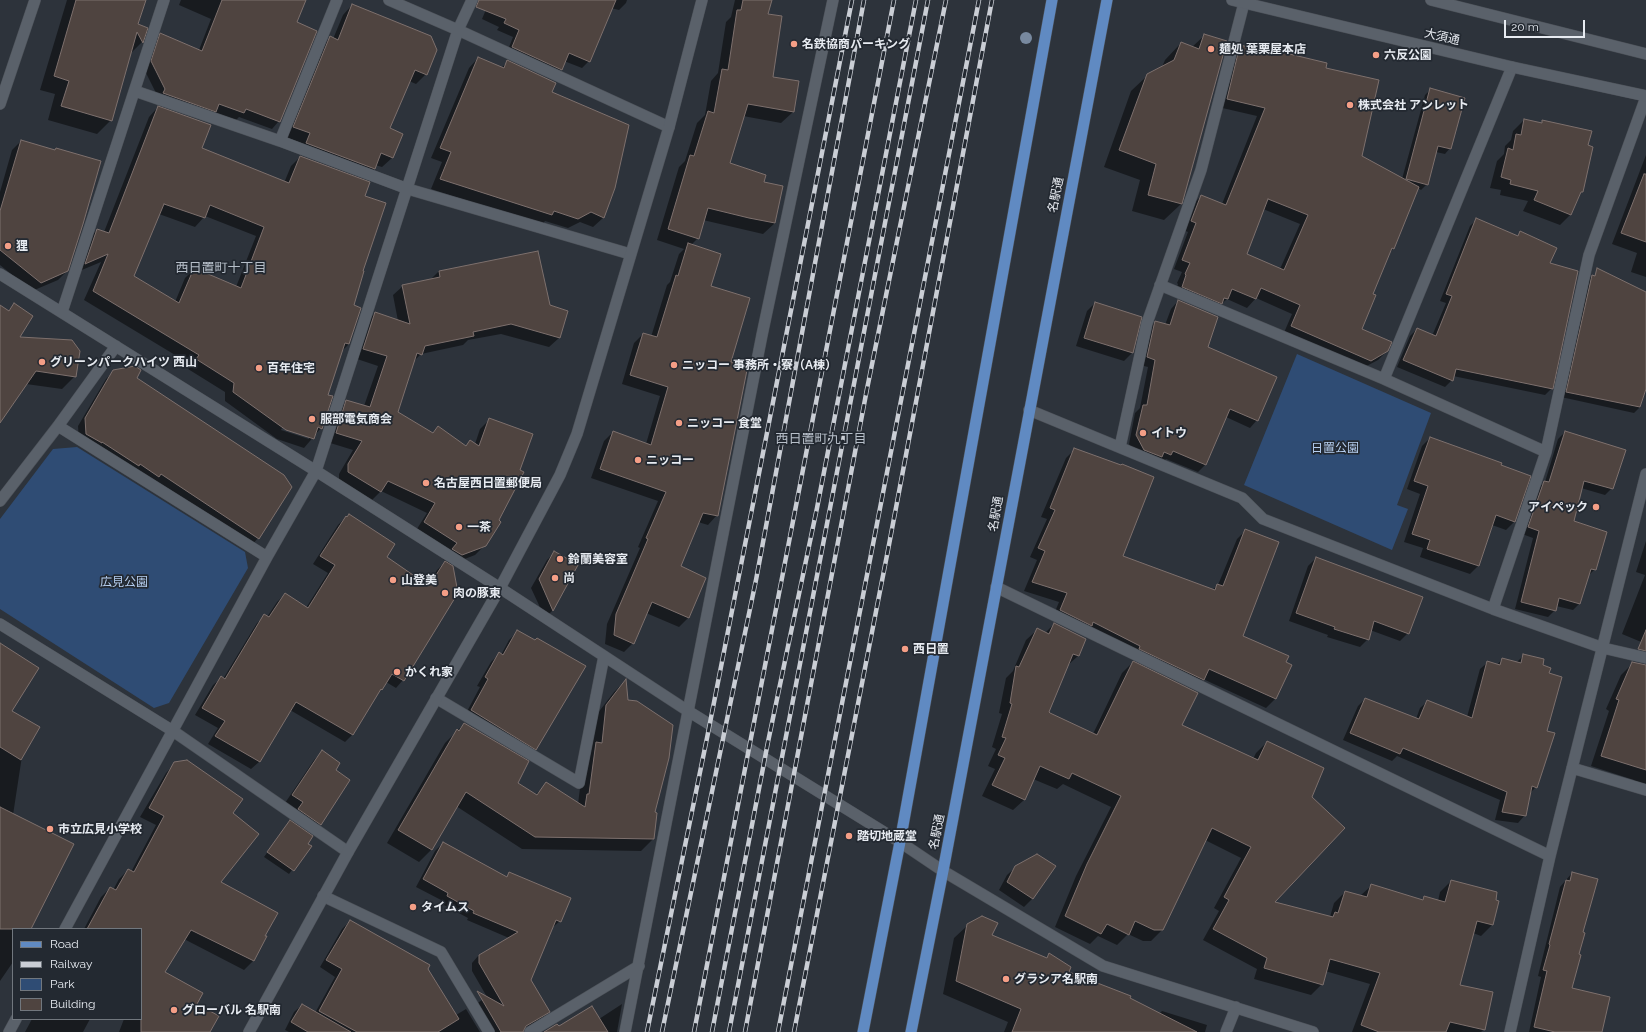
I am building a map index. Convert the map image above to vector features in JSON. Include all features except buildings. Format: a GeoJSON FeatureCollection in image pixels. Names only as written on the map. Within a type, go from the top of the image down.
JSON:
{"type":"FeatureCollection","features":[{"type":"Feature","properties":{"kind":"main road"},"geometry":{"type":"LineString","coordinates":[[862,1032],[900,842],[1052,0]]}},
{"type":"Feature","properties":{"kind":"main road","name":"名駅通"},"geometry":{"type":"LineString","coordinates":[[911,1032],[943,871],[1106,0]]}},
{"type":"Feature","properties":{"kind":"street"},"geometry":{"type":"LineString","coordinates":[[0,104],[35,0]]}},
{"type":"Feature","properties":{"kind":"street"},"geometry":{"type":"LineString","coordinates":[[62,312],[164,0]]}},
{"type":"Feature","properties":{"kind":"street"},"geometry":{"type":"LineString","coordinates":[[280,141],[337,0]]}},
{"type":"Feature","properties":{"kind":"street"},"geometry":{"type":"LineString","coordinates":[[388,0],[458,30],[669,127]]}},
{"type":"Feature","properties":{"kind":"street"},"geometry":{"type":"LineString","coordinates":[[66,928],[267,557],[316,471],[458,30],[472,0]]}},
{"type":"Feature","properties":{"kind":"street"},"geometry":{"type":"LineString","coordinates":[[249,1032],[323,896],[500,588],[560,475],[577,434],[669,127],[702,0]]}},
{"type":"Feature","properties":{"kind":"street"},"geometry":{"type":"LineString","coordinates":[[626,1032],[762,335],[833,0]]}},
{"type":"Feature","properties":{"kind":"street","name":"大須通"},"geometry":{"type":"LineString","coordinates":[[1232,0],[1512,67],[1646,96]]}},
{"type":"Feature","properties":{"kind":"street"},"geometry":{"type":"LineString","coordinates":[[1431,0],[1646,54]]}},
{"type":"Feature","properties":{"kind":"street"},"geometry":{"type":"LineString","coordinates":[[1120,447],[1147,323],[1201,170],[1244,3]]}},
{"type":"Feature","properties":{"kind":"street"},"geometry":{"type":"LineString","coordinates":[[1384,379],[1512,67]]}},
{"type":"Feature","properties":{"kind":"street"},"geometry":{"type":"LineString","coordinates":[[135,91],[280,141],[408,189],[630,254]]}},
{"type":"Feature","properties":{"kind":"street"},"geometry":{"type":"LineString","coordinates":[[1493,608],[1546,452],[1589,255],[1646,96]]}},
{"type":"Feature","properties":{"kind":"street"},"geometry":{"type":"LineString","coordinates":[[0,274],[316,471],[500,588],[688,711],[900,842],[943,871],[1103,966],[1313,1032]]}},
{"type":"Feature","properties":{"kind":"street"},"geometry":{"type":"LineString","coordinates":[[1160,285],[1384,379],[1546,452]]}},
{"type":"Feature","properties":{"kind":"street"},"geometry":{"type":"LineString","coordinates":[[0,501],[58,426],[116,346]]}},
{"type":"Feature","properties":{"kind":"street"},"geometry":{"type":"LineString","coordinates":[[1029,410],[1242,498],[1263,519],[1493,608],[1603,648],[1646,658]]}},
{"type":"Feature","properties":{"kind":"street"},"geometry":{"type":"LineString","coordinates":[[58,426],[267,557]]}},
{"type":"Feature","properties":{"kind":"street"},"geometry":{"type":"LineString","coordinates":[[1510,1032],[1550,856],[1646,474]]}},
{"type":"Feature","properties":{"kind":"street"},"geometry":{"type":"LineString","coordinates":[[996,587],[1550,856]]}},
{"type":"Feature","properties":{"kind":"street"},"geometry":{"type":"LineString","coordinates":[[0,624],[173,731],[348,852]]}},
{"type":"Feature","properties":{"kind":"street"},"geometry":{"type":"LineString","coordinates":[[436,698],[579,783],[604,656]]}},
{"type":"Feature","properties":{"kind":"street"},"geometry":{"type":"LineString","coordinates":[[1572,768],[1646,790]]}},
{"type":"Feature","properties":{"kind":"street"},"geometry":{"type":"LineString","coordinates":[[323,896],[441,952],[489,1032]]}},
{"type":"Feature","properties":{"kind":"street"},"geometry":{"type":"LineString","coordinates":[[530,1032],[639,966]]}},
{"type":"Feature","properties":{"kind":"street"},"geometry":{"type":"LineString","coordinates":[[1226,1032],[1236,1007]]}},
{"type":"Feature","properties":{"kind":"street"},"geometry":{"type":"LineString","coordinates":[[9,1032],[15,1020]]}},
{"type":"Feature","properties":{"kind":"green space","name":"日置公園"},"geometry":{"type":"Polygon","coordinates":[[[1297,354],[1431,413],[1397,505],[1408,509],[1392,550],[1244,485],[1297,354]]]}},
{"type":"Feature","properties":{"kind":"green space","name":"広見公園"},"geometry":{"type":"Polygon","coordinates":[[[77,447],[245,552],[248,568],[169,703],[154,708],[0,609],[0,519],[53,449],[77,447]]]}},
{"type":"Feature","properties":{"kind":"railway"},"geometry":{"type":"LineString","coordinates":[[647,1032],[708,733],[852,0]]}},
{"type":"Feature","properties":{"kind":"railway"},"geometry":{"type":"LineString","coordinates":[[662,1032],[756,580],[864,0]]}},
{"type":"Feature","properties":{"kind":"railway"},"geometry":{"type":"LineString","coordinates":[[694,1032],[894,0]]}},
{"type":"Feature","properties":{"kind":"railway"},"geometry":{"type":"LineString","coordinates":[[712,1032],[768,742],[817,508],[916,0]]}},
{"type":"Feature","properties":{"kind":"railway"},"geometry":{"type":"LineString","coordinates":[[729,1032],[928,0]]}},
{"type":"Feature","properties":{"kind":"railway"},"geometry":{"type":"LineString","coordinates":[[745,1032],[867,389],[946,0]]}},
{"type":"Feature","properties":{"kind":"railway"},"geometry":{"type":"LineString","coordinates":[[778,1032],[979,0]]}},
{"type":"Feature","properties":{"kind":"railway"},"geometry":{"type":"LineString","coordinates":[[794,1032],[888,550],[992,0]]}},
{"type":"Feature","properties":{"kind":"place","name":"名鉄協商パーキング"},"geometry":{"type":"Point","coordinates":[794,44]}},
{"type":"Feature","properties":{"kind":"place","name":"麺処 葉栗屋本店"},"geometry":{"type":"Point","coordinates":[1211,49]}},
{"type":"Feature","properties":{"kind":"place","name":"六反公園"},"geometry":{"type":"Point","coordinates":[1376,55]}},
{"type":"Feature","properties":{"kind":"place","name":"株式会社 アンレット"},"geometry":{"type":"Point","coordinates":[1350,105]}},
{"type":"Feature","properties":{"kind":"place","name":"狸"},"geometry":{"type":"Point","coordinates":[8,246]}},
{"type":"Feature","properties":{"kind":"place","name":"グリーンパークハイツ 西山"},"geometry":{"type":"Point","coordinates":[42,362]}},
{"type":"Feature","properties":{"kind":"place","name":"ニッコー 事務所・寮（A棟）"},"geometry":{"type":"Point","coordinates":[674,365]}},
{"type":"Feature","properties":{"kind":"place","name":"百年住宅"},"geometry":{"type":"Point","coordinates":[259,368]}},
{"type":"Feature","properties":{"kind":"place","name":"服部電気商会"},"geometry":{"type":"Point","coordinates":[312,419]}},
{"type":"Feature","properties":{"kind":"place","name":"ニッコー 食堂"},"geometry":{"type":"Point","coordinates":[679,423]}},
{"type":"Feature","properties":{"kind":"place","name":"イトウ"},"geometry":{"type":"Point","coordinates":[1143,433]}},
{"type":"Feature","properties":{"kind":"place","name":"ニッコー"},"geometry":{"type":"Point","coordinates":[638,460]}},
{"type":"Feature","properties":{"kind":"place","name":"名古屋西日置郵便局"},"geometry":{"type":"Point","coordinates":[426,483]}},
{"type":"Feature","properties":{"kind":"place","name":"アイペック"},"geometry":{"type":"Point","coordinates":[1596,507]}},
{"type":"Feature","properties":{"kind":"place","name":"一茶"},"geometry":{"type":"Point","coordinates":[459,527]}},
{"type":"Feature","properties":{"kind":"place","name":"鈴蘭美容室"},"geometry":{"type":"Point","coordinates":[560,559]}},
{"type":"Feature","properties":{"kind":"place","name":"尚"},"geometry":{"type":"Point","coordinates":[555,578]}},
{"type":"Feature","properties":{"kind":"place","name":"山登美"},"geometry":{"type":"Point","coordinates":[393,580]}},
{"type":"Feature","properties":{"kind":"place","name":"肉の豚東"},"geometry":{"type":"Point","coordinates":[445,593]}},
{"type":"Feature","properties":{"kind":"place","name":"西日置"},"geometry":{"type":"Point","coordinates":[905,649]}},
{"type":"Feature","properties":{"kind":"place","name":"かくれ家"},"geometry":{"type":"Point","coordinates":[397,672]}},
{"type":"Feature","properties":{"kind":"place","name":"市立広見小学校"},"geometry":{"type":"Point","coordinates":[50,829]}},
{"type":"Feature","properties":{"kind":"place","name":"踏切地蔵堂"},"geometry":{"type":"Point","coordinates":[849,836]}},
{"type":"Feature","properties":{"kind":"place","name":"タイムス"},"geometry":{"type":"Point","coordinates":[413,907]}},
{"type":"Feature","properties":{"kind":"place","name":"グラシア名駅南"},"geometry":{"type":"Point","coordinates":[1006,979]}},
{"type":"Feature","properties":{"kind":"place","name":"グローバル 名駅南"},"geometry":{"type":"Point","coordinates":[174,1010]}},
{"type":"Feature","properties":{"kind":"district","name":"西日置町十丁目"},"geometry":{"type":"Point","coordinates":[221,268]}},
{"type":"Feature","properties":{"kind":"district","name":"西日置町九丁目"},"geometry":{"type":"Point","coordinates":[821,439]}}]}
